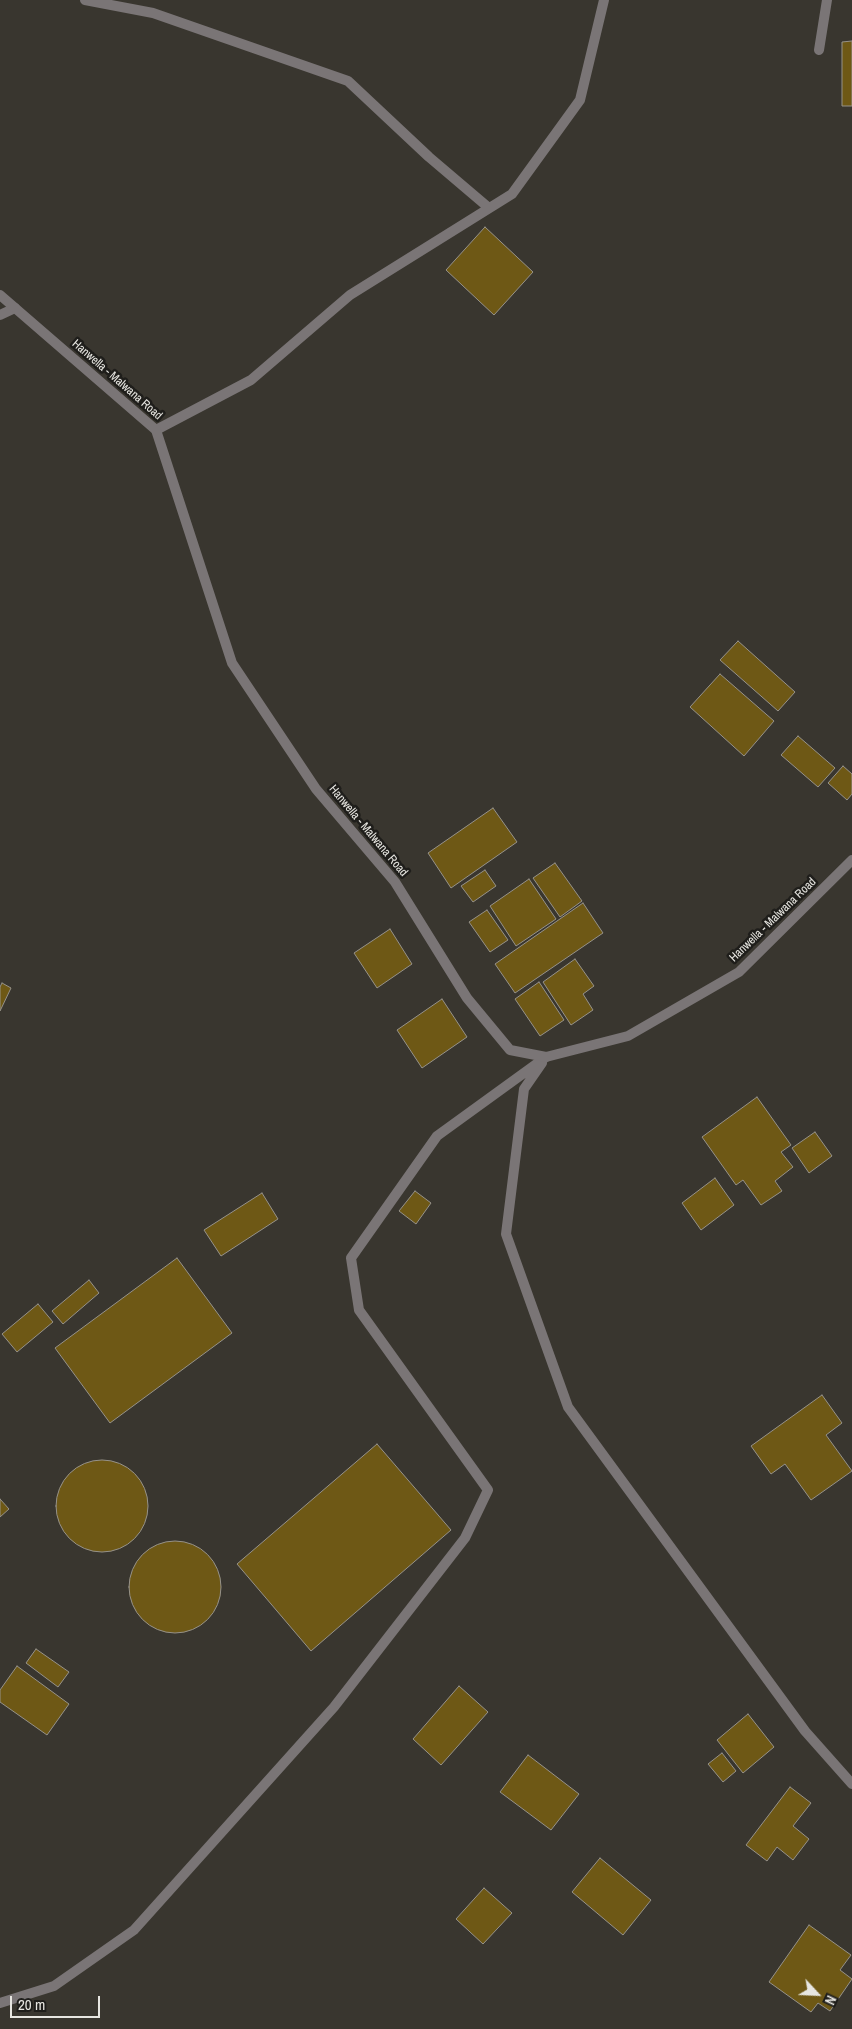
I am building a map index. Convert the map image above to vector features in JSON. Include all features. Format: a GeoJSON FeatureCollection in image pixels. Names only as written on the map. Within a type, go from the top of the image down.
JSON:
{"type":"FeatureCollection","features":[{"type":"Feature","properties":{"kind":"street"},"geometry":{"type":"LineString","coordinates":[[85,0],[153,13],[348,81],[429,157],[489,208]]}},
{"type":"Feature","properties":{"kind":"street"},"geometry":{"type":"LineString","coordinates":[[156,430],[251,380],[350,295],[512,194],[580,100],[604,0]]}},
{"type":"Feature","properties":{"kind":"street"},"geometry":{"type":"LineString","coordinates":[[819,50],[827,0]]}},
{"type":"Feature","properties":{"kind":"street","name":"Hanwella - Malwana Road"},"geometry":{"type":"LineString","coordinates":[[0,295],[156,430],[232,663],[316,789],[395,882],[466,998],[510,1050],[546,1057],[628,1036],[739,972],[852,860]]}},
{"type":"Feature","properties":{"kind":"street"},"geometry":{"type":"LineString","coordinates":[[0,315],[15,308]]}},
{"type":"Feature","properties":{"kind":"street"},"geometry":{"type":"LineString","coordinates":[[546,1057],[524,1089],[506,1234],[568,1407],[805,1731],[852,1784]]}},
{"type":"Feature","properties":{"kind":"street"},"geometry":{"type":"LineString","coordinates":[[0,2003],[54,1986],[134,1930],[334,1707],[466,1538],[488,1490],[359,1310],[351,1258],[437,1136],[546,1057]]}},
{"type":"Feature","properties":{"kind":"building"},"geometry":{"type":"Polygon","coordinates":[[[852,41],[852,106],[842,106],[842,42],[852,41]]]}},
{"type":"Feature","properties":{"kind":"building"},"geometry":{"type":"Polygon","coordinates":[[[485,227],[533,272],[494,315],[446,270],[485,227]]]}},
{"type":"Feature","properties":{"kind":"building"},"geometry":{"type":"Polygon","coordinates":[[[738,641],[795,692],[778,711],[720,660],[738,641]]]}},
{"type":"Feature","properties":{"kind":"building"},"geometry":{"type":"Polygon","coordinates":[[[720,674],[774,721],[744,756],[690,707],[720,674]]]}},
{"type":"Feature","properties":{"kind":"building"},"geometry":{"type":"Polygon","coordinates":[[[798,736],[835,768],[818,787],[781,755],[798,736]]]}},
{"type":"Feature","properties":{"kind":"building"},"geometry":{"type":"Polygon","coordinates":[[[843,766],[852,774],[852,794],[847,800],[828,783],[843,766]]]}},
{"type":"Feature","properties":{"kind":"building"},"geometry":{"type":"Polygon","coordinates":[[[493,808],[517,842],[451,888],[428,853],[493,808]]]}},
{"type":"Feature","properties":{"kind":"building"},"geometry":{"type":"Polygon","coordinates":[[[555,863],[582,901],[560,917],[533,878],[555,863]]]}},
{"type":"Feature","properties":{"kind":"building"},"geometry":{"type":"Polygon","coordinates":[[[485,870],[496,886],[473,902],[461,886],[485,870]]]}},
{"type":"Feature","properties":{"kind":"building"},"geometry":{"type":"Polygon","coordinates":[[[529,879],[556,919],[516,946],[490,906],[529,879]]]}},
{"type":"Feature","properties":{"kind":"building"},"geometry":{"type":"Polygon","coordinates":[[[583,903],[603,933],[515,993],[495,964],[583,903]]]}},
{"type":"Feature","properties":{"kind":"building"},"geometry":{"type":"Polygon","coordinates":[[[487,910],[508,940],[490,952],[469,922],[487,910]]]}},
{"type":"Feature","properties":{"kind":"building"},"geometry":{"type":"Polygon","coordinates":[[[390,929],[412,964],[377,988],[354,953],[390,929]]]}},
{"type":"Feature","properties":{"kind":"building"},"geometry":{"type":"Polygon","coordinates":[[[575,959],[594,986],[583,994],[593,1010],[571,1025],[543,982],[575,959]]]}},
{"type":"Feature","properties":{"kind":"building"},"geometry":{"type":"Polygon","coordinates":[[[539,982],[564,1020],[540,1036],[515,999],[539,982]]]}},
{"type":"Feature","properties":{"kind":"building"},"geometry":{"type":"Polygon","coordinates":[[[2,983],[11,988],[0,1011],[0,987],[2,983]]]}},
{"type":"Feature","properties":{"kind":"building"},"geometry":{"type":"Polygon","coordinates":[[[442,999],[467,1037],[422,1068],[397,1030],[442,999]]]}},
{"type":"Feature","properties":{"kind":"building"},"geometry":{"type":"Polygon","coordinates":[[[757,1097],[791,1145],[781,1152],[793,1167],[775,1181],[782,1191],[761,1205],[743,1180],[736,1185],[702,1137],[757,1097]]]}},
{"type":"Feature","properties":{"kind":"building"},"geometry":{"type":"Polygon","coordinates":[[[815,1132],[832,1156],[809,1173],[792,1148],[815,1132]]]}},
{"type":"Feature","properties":{"kind":"building"},"geometry":{"type":"Polygon","coordinates":[[[715,1178],[734,1205],[701,1230],[682,1203],[715,1178]]]}},
{"type":"Feature","properties":{"kind":"building"},"geometry":{"type":"Polygon","coordinates":[[[415,1191],[431,1203],[416,1224],[399,1211],[415,1191]]]}},
{"type":"Feature","properties":{"kind":"building"},"geometry":{"type":"Polygon","coordinates":[[[262,1193],[278,1219],[221,1256],[204,1230],[262,1193]]]}},
{"type":"Feature","properties":{"kind":"building"},"geometry":{"type":"Polygon","coordinates":[[[177,1258],[232,1333],[110,1423],[55,1348],[177,1258]]]}},
{"type":"Feature","properties":{"kind":"building"},"geometry":{"type":"Polygon","coordinates":[[[89,1280],[99,1293],[63,1324],[52,1311],[89,1280]]]}},
{"type":"Feature","properties":{"kind":"building"},"geometry":{"type":"Polygon","coordinates":[[[38,1304],[53,1322],[17,1352],[2,1334],[38,1304]]]}},
{"type":"Feature","properties":{"kind":"building"},"geometry":{"type":"Polygon","coordinates":[[[822,1395],[842,1423],[826,1435],[852,1471],[811,1500],[785,1464],[771,1474],[751,1446],[822,1395]]]}},
{"type":"Feature","properties":{"kind":"building"},"geometry":{"type":"Polygon","coordinates":[[[377,1444],[451,1530],[311,1651],[237,1564],[377,1444]]]}},
{"type":"Feature","properties":{"kind":"building"},"geometry":{"type":"Polygon","coordinates":[[[102,1460],[120,1463],[135,1473],[145,1488],[148,1506],[145,1524],[135,1539],[120,1549],[102,1552],[84,1549],[69,1539],[59,1524],[56,1506],[59,1488],[69,1473],[84,1463],[102,1460]]]}},
{"type":"Feature","properties":{"kind":"building"},"geometry":{"type":"Polygon","coordinates":[[[0,1499],[9,1509],[0,1517],[0,1499]]]}},
{"type":"Feature","properties":{"kind":"building"},"geometry":{"type":"Polygon","coordinates":[[[175,1541],[193,1544],[208,1554],[218,1569],[221,1587],[218,1605],[208,1620],[193,1630],[175,1633],[157,1630],[142,1620],[132,1605],[129,1587],[132,1569],[142,1554],[157,1544],[175,1541]]]}},
{"type":"Feature","properties":{"kind":"building"},"geometry":{"type":"Polygon","coordinates":[[[36,1649],[69,1672],[58,1687],[26,1663],[36,1649]]]}},
{"type":"Feature","properties":{"kind":"building"},"geometry":{"type":"Polygon","coordinates":[[[17,1666],[69,1704],[47,1735],[0,1702],[0,1690],[17,1666]]]}},
{"type":"Feature","properties":{"kind":"building"},"geometry":{"type":"Polygon","coordinates":[[[459,1686],[488,1712],[441,1765],[413,1739],[459,1686]]]}},
{"type":"Feature","properties":{"kind":"building"},"geometry":{"type":"Polygon","coordinates":[[[748,1714],[774,1747],[743,1773],[717,1740],[748,1714]]]}},
{"type":"Feature","properties":{"kind":"building"},"geometry":{"type":"Polygon","coordinates":[[[722,1753],[736,1771],[723,1782],[708,1764],[722,1753]]]}},
{"type":"Feature","properties":{"kind":"building"},"geometry":{"type":"Polygon","coordinates":[[[528,1755],[579,1794],[551,1830],[500,1792],[528,1755]]]}},
{"type":"Feature","properties":{"kind":"building"},"geometry":{"type":"Polygon","coordinates":[[[790,1787],[811,1803],[793,1826],[809,1839],[793,1860],[777,1847],[767,1861],[746,1845],[790,1787]]]}},
{"type":"Feature","properties":{"kind":"building"},"geometry":{"type":"Polygon","coordinates":[[[600,1858],[651,1900],[623,1935],[572,1892],[600,1858]]]}},
{"type":"Feature","properties":{"kind":"building"},"geometry":{"type":"Polygon","coordinates":[[[484,1888],[512,1913],[483,1944],[456,1919],[484,1888]]]}},
{"type":"Feature","properties":{"kind":"building"},"geometry":{"type":"Polygon","coordinates":[[[809,1925],[851,1955],[840,1970],[852,1979],[830,2011],[818,2003],[811,2012],[769,1982],[809,1925]]]}}]}
